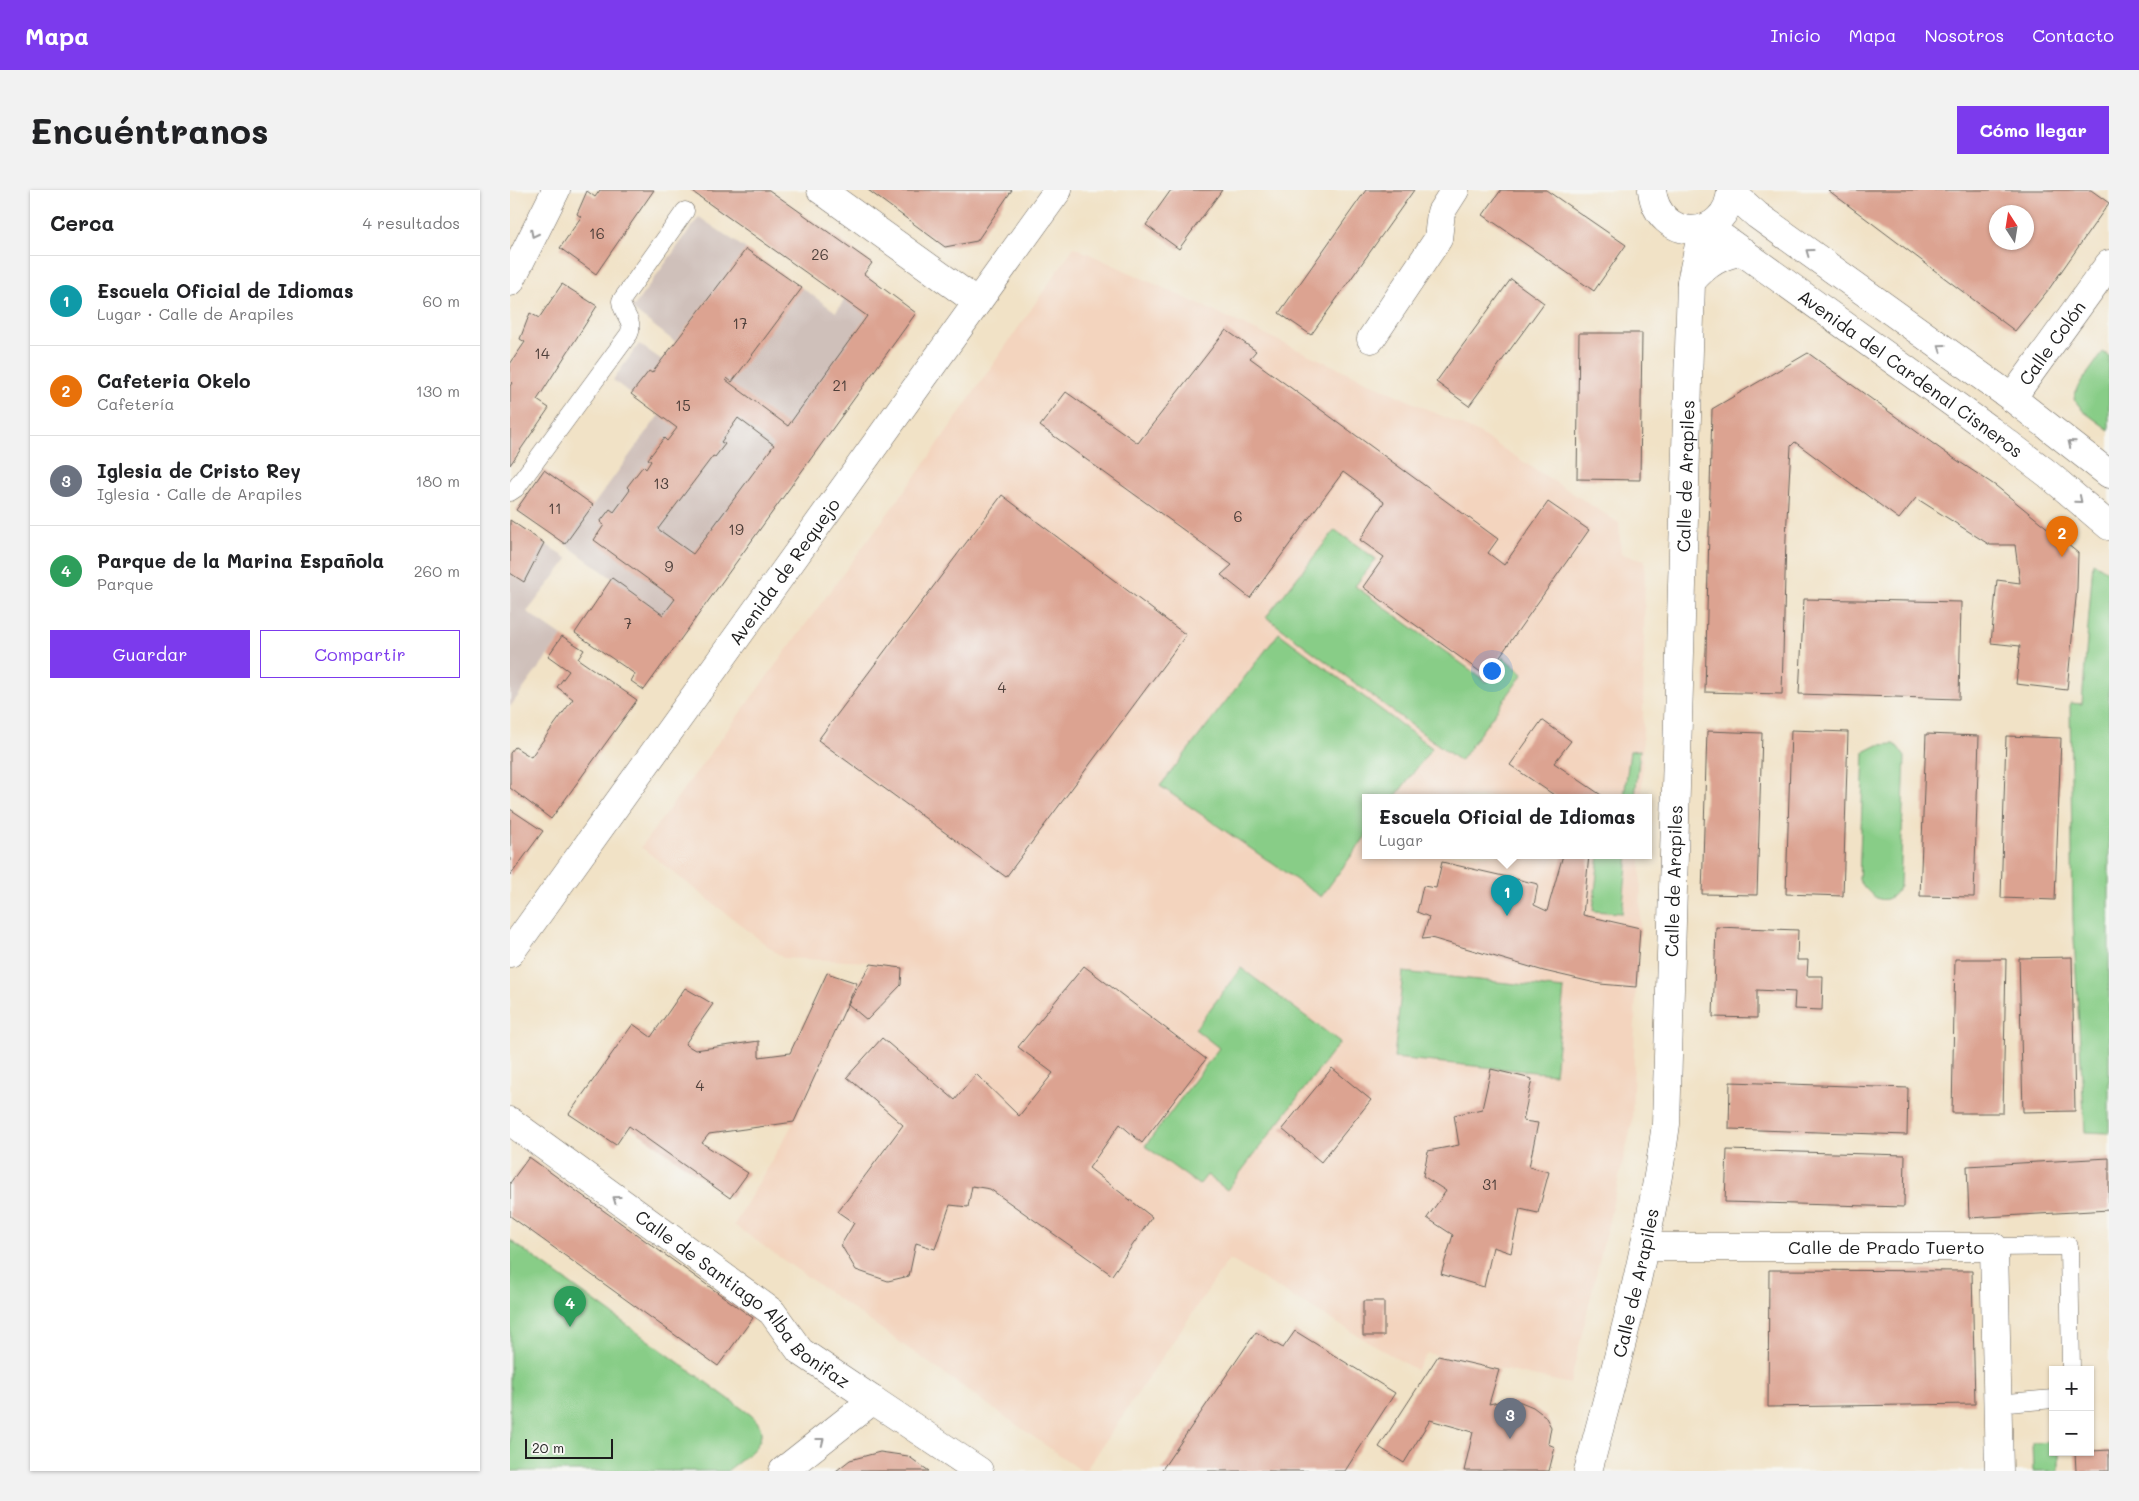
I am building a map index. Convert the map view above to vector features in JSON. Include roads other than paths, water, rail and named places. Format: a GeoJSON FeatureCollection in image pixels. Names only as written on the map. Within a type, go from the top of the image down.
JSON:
{"type":"FeatureCollection","features":[{"type":"Feature","properties":{"kind":"main road"},"geometry":{"type":"LineString","coordinates":[[510,282],[556,190]]}},
{"type":"Feature","properties":{"kind":"main road"},"geometry":{"type":"LineString","coordinates":[[821,190],[977,302]]}},
{"type":"Feature","properties":{"kind":"main road","name":"Avenida de Requejo"},"geometry":{"type":"LineString","coordinates":[[510,953],[1058,190]]}},
{"type":"Feature","properties":{"kind":"main road"},"geometry":{"type":"LineString","coordinates":[[1371,339],[1438,239],[1441,212],[1455,190]]}},
{"type":"Feature","properties":{"kind":"main road"},"geometry":{"type":"LineString","coordinates":[[1652,190],[1657,211],[1671,224],[1688,230],[1708,227],[1718,221],[1726,211],[1731,191]]}},
{"type":"Feature","properties":{"kind":"main road"},"geometry":{"type":"LineString","coordinates":[[1731,191],[1757,215],[2012,398],[2109,474]]}},
{"type":"Feature","properties":{"kind":"main road","name":"Calle de Arapiles"},"geometry":{"type":"LineString","coordinates":[[1671,224],[1686,254],[1691,282]]}},
{"type":"Feature","properties":{"kind":"main road","name":"Calle de Arapiles"},"geometry":{"type":"LineString","coordinates":[[1588,1471],[1610,1396],[1644,1248],[1658,1181],[1666,1124],[1691,282],[1699,245],[1708,227]]}},
{"type":"Feature","properties":{"kind":"main road","name":"Avenida del Cardenal Cisneros"},"geometry":{"type":"LineString","coordinates":[[1708,227],[1990,430],[2048,474],[2109,526]]}},
{"type":"Feature","properties":{"kind":"main road"},"geometry":{"type":"LineString","coordinates":[[1691,282],[1699,272],[1716,260],[1735,253],[1744,252]]}},
{"type":"Feature","properties":{"kind":"main road","name":"Calle Colón"},"geometry":{"type":"LineString","coordinates":[[2012,398],[2109,264]]}},
{"type":"Feature","properties":{"kind":"main road","name":"Calle de Santiago Alba Bonifaz"},"geometry":{"type":"LineString","coordinates":[[510,1121],[772,1312],[800,1350],[979,1471]]}},
{"type":"Feature","properties":{"kind":"main road","name":"Calle de Prado Tuerto"},"geometry":{"type":"LineString","coordinates":[[1644,1248],[1994,1247],[1999,1471]]}},
{"type":"Feature","properties":{"kind":"main road"},"geometry":{"type":"LineString","coordinates":[[783,1471],[872,1400]]}},
{"type":"Feature","properties":{"kind":"lane"},"geometry":{"type":"LineString","coordinates":[[510,492],[516,488],[629,334],[631,324],[623,309],[622,301],[685,211]]}},
{"type":"Feature","properties":{"kind":"lane"},"geometry":{"type":"LineString","coordinates":[[1994,1247],[2068,1246],[2071,1366]]}},
{"type":"Feature","properties":{"kind":"lane"},"geometry":{"type":"LineString","coordinates":[[1997,1404],[2049,1399]]}},
{"type":"Feature","properties":{"kind":"place","name":"Cafeteria Okelo"},"geometry":{"type":"Point","coordinates":[2062,557]}},
{"type":"Feature","properties":{"kind":"place","name":"Escuela Oficial de Idiomas"},"geometry":{"type":"Point","coordinates":[1507,916]}},
{"type":"Feature","properties":{"kind":"place","name":"Parque de la Marina Española"},"geometry":{"type":"Point","coordinates":[570,1327]}},
{"type":"Feature","properties":{"kind":"place","name":"Iglesia de Cristo Rey"},"geometry":{"type":"Point","coordinates":[1510,1439]}}]}
